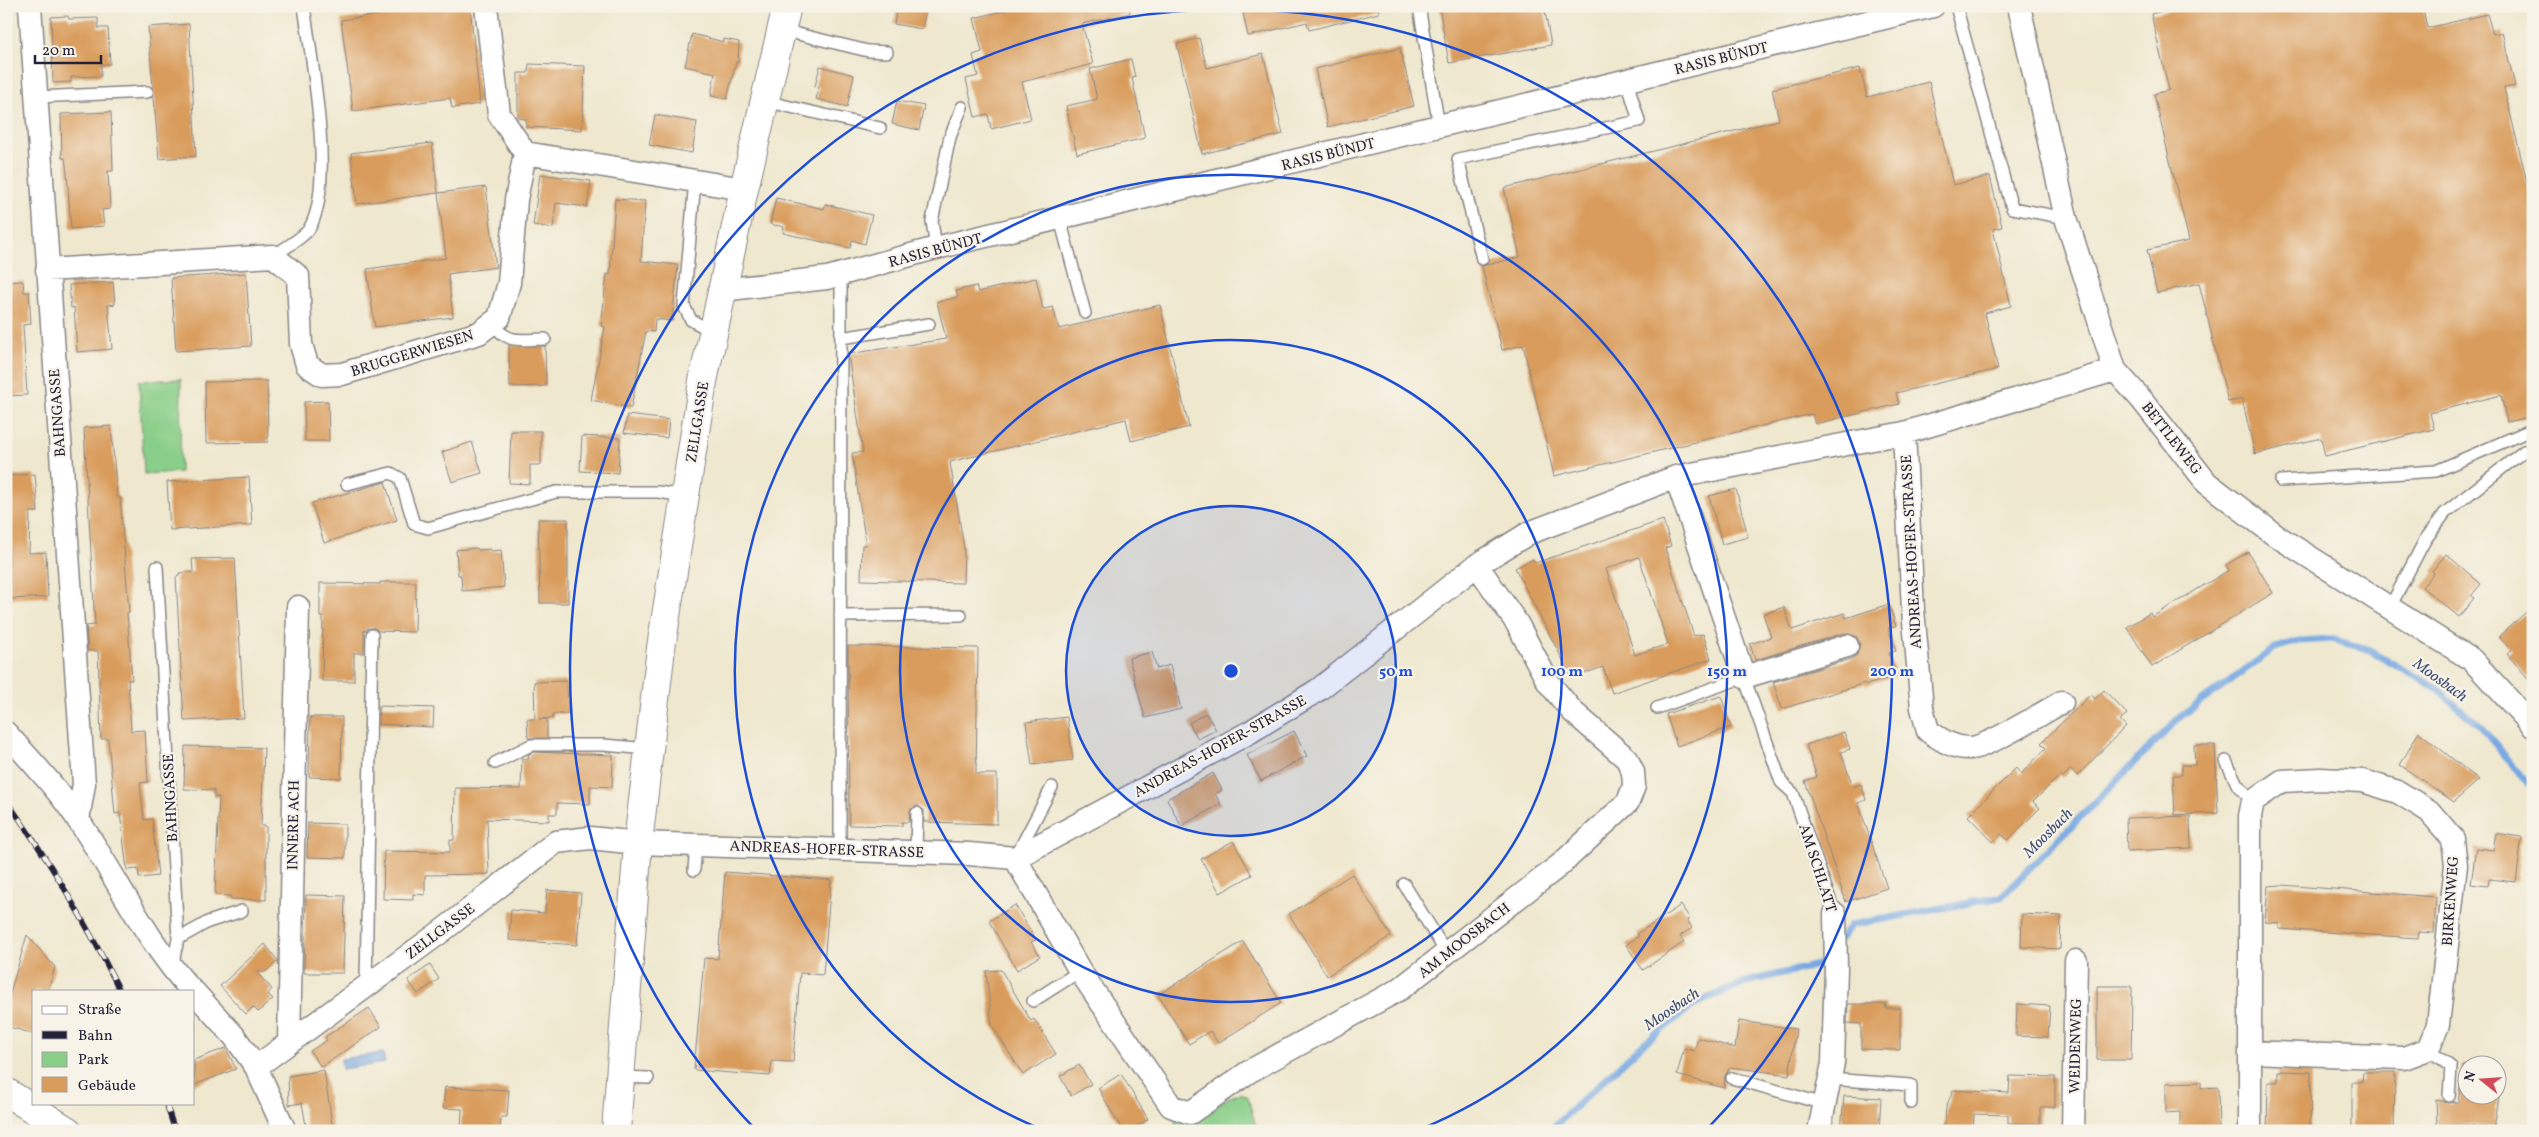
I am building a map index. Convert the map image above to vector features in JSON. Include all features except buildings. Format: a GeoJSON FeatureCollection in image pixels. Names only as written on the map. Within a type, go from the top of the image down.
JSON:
{"type":"FeatureCollection","features":[{"type":"Feature","properties":{"kind":"main road","name":"ZELLGASSE"},"geometry":{"type":"LineString","coordinates":[[616,1131],[635,1078],[638,843],[648,749],[685,496],[721,290],[784,18]]}},
{"type":"Feature","properties":{"kind":"main road"},"geometry":{"type":"LineString","coordinates":[[6,1092],[68,1131]]}},
{"type":"Feature","properties":{"kind":"street","name":"BAHNGASSE"},"geometry":{"type":"LineString","coordinates":[[30,6],[46,270],[84,784],[78,820]]}},
{"type":"Feature","properties":{"kind":"street"},"geometry":{"type":"LineString","coordinates":[[486,6],[498,114],[525,153],[744,189]]}},
{"type":"Feature","properties":{"kind":"street","name":"RASIS BÜNDT"},"geometry":{"type":"LineString","coordinates":[[721,290],[838,275],[936,248],[1933,6]]}},
{"type":"Feature","properties":{"kind":"street","name":"BETTLEWEG"},"geometry":{"type":"LineString","coordinates":[[2019,6],[2066,218],[2115,370],[2142,400],[2207,483],[2275,535],[2472,660],[2533,726]]}},
{"type":"Feature","properties":{"kind":"street","name":"BRUGGERWIESEN"},"geometry":{"type":"LineString","coordinates":[[273,256],[298,276],[301,344],[307,365],[322,375],[351,372],[479,333],[499,318],[509,283],[516,200],[525,153]]}},
{"type":"Feature","properties":{"kind":"street"},"geometry":{"type":"LineString","coordinates":[[46,270],[273,256]]}},
{"type":"Feature","properties":{"kind":"street","name":"ANDREAS-HOFER-STRASSE"},"geometry":{"type":"LineString","coordinates":[[638,843],[969,854],[1015,858],[1250,732],[1318,690],[1478,565],[1528,533],[1676,477],[1904,433],[2115,370]]}},
{"type":"Feature","properties":{"kind":"street","name":"ANDREAS-HOFER-STRASSE"},"geometry":{"type":"LineString","coordinates":[[1904,433],[1913,610],[1922,708],[1928,731],[1949,745],[1972,748],[1989,742],[2062,702]]}},
{"type":"Feature","properties":{"kind":"street"},"geometry":{"type":"LineString","coordinates":[[1676,477],[1744,677],[1847,646]]}},
{"type":"Feature","properties":{"kind":"street","name":"AM MOOSBACH"},"geometry":{"type":"LineString","coordinates":[[1080,971],[1171,1106],[1190,1113],[1250,1072],[1400,989],[1560,865],[1628,802],[1634,786],[1633,772],[1627,759],[1572,710],[1548,682],[1518,625],[1478,565]]}},
{"type":"Feature","properties":{"kind":"street","name":"INNERE ACH"},"geometry":{"type":"LineString","coordinates":[[289,1043],[298,607]]}},
{"type":"Feature","properties":{"kind":"street"},"geometry":{"type":"LineString","coordinates":[[6,733],[42,773],[78,820],[131,910],[172,969],[191,990]]}},
{"type":"Feature","properties":{"kind":"street","name":"BIRKENWEG"},"geometry":{"type":"LineString","coordinates":[[2253,801],[2282,781],[2320,779],[2363,781],[2398,792],[2429,811],[2453,839],[2456,865],[2438,1025],[2428,1049]]}},
{"type":"Feature","properties":{"kind":"street"},"geometry":{"type":"LineString","coordinates":[[2250,1131],[2250,816],[2253,801]]}},
{"type":"Feature","properties":{"kind":"street","name":"ZELLGASSE"},"geometry":{"type":"LineString","coordinates":[[256,1067],[556,842],[590,838],[638,843]]}},
{"type":"Feature","properties":{"kind":"street"},"geometry":{"type":"LineString","coordinates":[[1015,858],[1080,971]]}},
{"type":"Feature","properties":{"kind":"street","name":"AM SCHLATT"},"geometry":{"type":"LineString","coordinates":[[1819,1131],[1833,1063],[1836,969],[1835,914]]}},
{"type":"Feature","properties":{"kind":"street","name":"WEIDENWEG"},"geometry":{"type":"LineString","coordinates":[[2073,1131],[2076,961]]}},
{"type":"Feature","properties":{"kind":"street"},"geometry":{"type":"LineString","coordinates":[[195,994],[234,1036],[256,1067],[285,1131]]}},
{"type":"Feature","properties":{"kind":"street"},"geometry":{"type":"LineString","coordinates":[[2251,1052],[2404,1058],[2428,1049]]}},
{"type":"Feature","properties":{"kind":"lane"},"geometry":{"type":"LineString","coordinates":[[273,256],[309,230],[321,195],[321,147],[304,6]]}},
{"type":"Feature","properties":{"kind":"lane"},"geometry":{"type":"LineString","coordinates":[[1419,6],[1439,127]]}},
{"type":"Feature","properties":{"kind":"lane"},"geometry":{"type":"LineString","coordinates":[[1956,6],[2012,208],[2066,218]]}},
{"type":"Feature","properties":{"kind":"lane"},"geometry":{"type":"LineString","coordinates":[[784,18],[868,51],[887,52]]}},
{"type":"Feature","properties":{"kind":"lane"},"geometry":{"type":"LineString","coordinates":[[1482,259],[1458,159],[1639,121],[1627,81]]}},
{"type":"Feature","properties":{"kind":"lane"},"geometry":{"type":"LineString","coordinates":[[36,97],[147,92]]}},
{"type":"Feature","properties":{"kind":"lane"},"geometry":{"type":"LineString","coordinates":[[764,101],[880,128]]}},
{"type":"Feature","properties":{"kind":"lane"},"geometry":{"type":"LineString","coordinates":[[936,248],[932,221],[950,137],[962,107]]}},
{"type":"Feature","properties":{"kind":"lane"},"geometry":{"type":"LineString","coordinates":[[695,180],[684,306],[691,320],[713,332]]}},
{"type":"Feature","properties":{"kind":"lane"},"geometry":{"type":"LineString","coordinates":[[1060,219],[1085,313]]}},
{"type":"Feature","properties":{"kind":"lane"},"geometry":{"type":"LineString","coordinates":[[838,275],[841,286],[840,850]]}},
{"type":"Feature","properties":{"kind":"lane"},"geometry":{"type":"LineString","coordinates":[[492,323],[502,336],[510,340],[544,339]]}},
{"type":"Feature","properties":{"kind":"lane"},"geometry":{"type":"LineString","coordinates":[[841,338],[929,324]]}},
{"type":"Feature","properties":{"kind":"lane"},"geometry":{"type":"LineString","coordinates":[[2281,481],[2436,471],[2533,429]]}},
{"type":"Feature","properties":{"kind":"lane"},"geometry":{"type":"LineString","coordinates":[[2389,609],[2425,540],[2444,513],[2524,451],[2533,450]]}},
{"type":"Feature","properties":{"kind":"lane"},"geometry":{"type":"LineString","coordinates":[[347,484],[391,473],[400,478],[414,524],[428,528],[556,492],[658,492],[685,496]]}},
{"type":"Feature","properties":{"kind":"lane","name":"BAHNGASSE"},"geometry":{"type":"LineString","coordinates":[[157,567],[178,939],[172,969]]}},
{"type":"Feature","properties":{"kind":"lane"},"geometry":{"type":"LineString","coordinates":[[840,616],[961,616]]}},
{"type":"Feature","properties":{"kind":"lane"},"geometry":{"type":"LineString","coordinates":[[366,986],[372,636]]}},
{"type":"Feature","properties":{"kind":"lane"},"geometry":{"type":"LineString","coordinates":[[1657,708],[1744,677]]}},
{"type":"Feature","properties":{"kind":"lane","name":"AM SCHLATT"},"geometry":{"type":"LineString","coordinates":[[1744,677],[1781,782],[1793,793],[1835,914]]}},
{"type":"Feature","properties":{"kind":"lane"},"geometry":{"type":"LineString","coordinates":[[496,762],[531,745],[604,745],[648,749]]}},
{"type":"Feature","properties":{"kind":"lane"},"geometry":{"type":"LineString","coordinates":[[2226,761],[2237,784],[2253,801]]}},
{"type":"Feature","properties":{"kind":"lane"},"geometry":{"type":"LineString","coordinates":[[1015,858],[1052,787]]}},
{"type":"Feature","properties":{"kind":"lane"},"geometry":{"type":"LineString","coordinates":[[916,852],[917,813]]}},
{"type":"Feature","properties":{"kind":"lane"},"geometry":{"type":"LineString","coordinates":[[694,870],[696,846]]}},
{"type":"Feature","properties":{"kind":"lane"},"geometry":{"type":"LineString","coordinates":[[1404,884],[1447,954]]}},
{"type":"Feature","properties":{"kind":"lane"},"geometry":{"type":"LineString","coordinates":[[178,939],[208,922],[242,911]]}},
{"type":"Feature","properties":{"kind":"lane"},"geometry":{"type":"LineString","coordinates":[[1033,1001],[1080,971]]}},
{"type":"Feature","properties":{"kind":"lane"},"geometry":{"type":"LineString","coordinates":[[2428,1049],[2451,1067],[2449,1096]]}},
{"type":"Feature","properties":{"kind":"lane"},"geometry":{"type":"LineString","coordinates":[[1732,1078],[1824,1104]]}},
{"type":"Feature","properties":{"kind":"lane"},"geometry":{"type":"LineString","coordinates":[[1829,1079],[1911,1086],[1911,1103]]}},
{"type":"Feature","properties":{"kind":"green space"},"geometry":{"type":"Polygon","coordinates":[[[181,379],[180,472],[144,474],[139,381],[181,379]]]}},
{"type":"Feature","properties":{"kind":"green space"},"geometry":{"type":"Polygon","coordinates":[[[1240,1093],[1248,1097],[1257,1131],[1173,1131],[1178,1109],[1190,1113],[1199,1121],[1226,1099],[1240,1093]]]}},
{"type":"Feature","properties":{"kind":"water"},"geometry":{"type":"Polygon","coordinates":[[[383,1053],[385,1063],[342,1069],[341,1059],[383,1053]]]}},
{"type":"Feature","properties":{"kind":"waterway","name":"Moosbach"},"geometry":{"type":"LineString","coordinates":[[1841,938],[1851,925],[2001,897],[2180,717],[2275,648],[2299,641],[2331,639],[2367,649],[2436,688],[2480,726],[2533,789]]}},
{"type":"Feature","properties":{"kind":"waterway","name":"Moosbach"},"geometry":{"type":"LineString","coordinates":[[1549,1131],[1644,1043],[1695,1004],[1745,982],[1822,964],[1830,953]]}},
{"type":"Feature","properties":{"kind":"railway"},"geometry":{"type":"LineString","coordinates":[[6,800],[38,846],[67,893],[119,990]]}},
{"type":"Feature","properties":{"kind":"railway"},"geometry":{"type":"LineString","coordinates":[[166,1104],[175,1131]]}}]}
